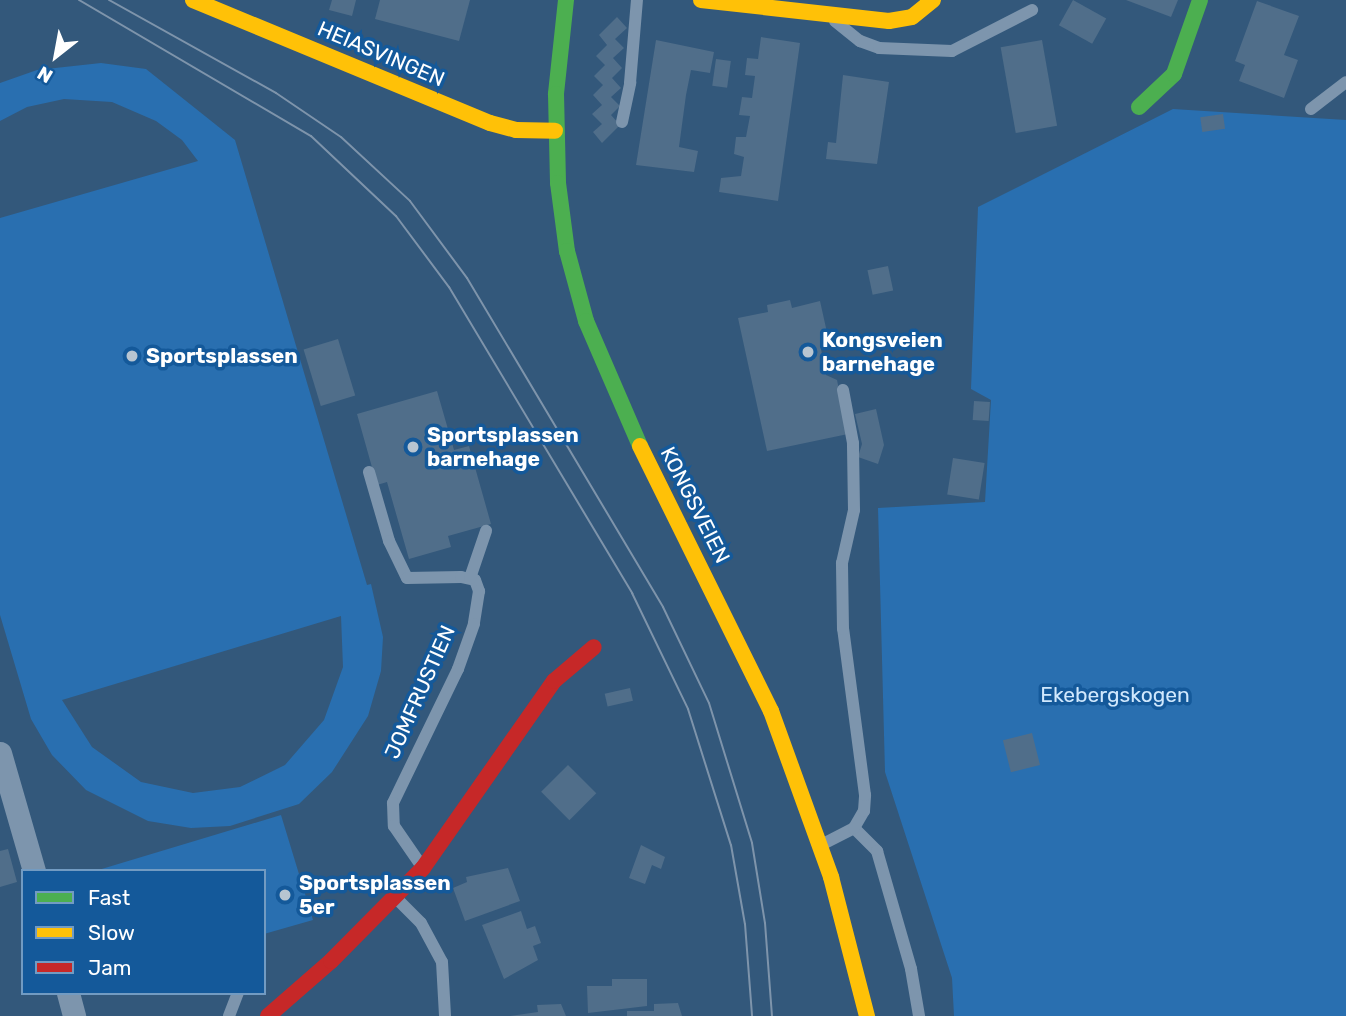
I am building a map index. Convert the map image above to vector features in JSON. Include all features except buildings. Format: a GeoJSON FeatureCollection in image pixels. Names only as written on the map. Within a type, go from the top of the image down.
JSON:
{"type":"FeatureCollection","features":[{"type":"Feature","properties":{"kind":"street","name":"HEIASVINGEN"},"geometry":{"type":"LineString","coordinates":[[193,0],[491,123],[516,130],[555,131]]}},
{"type":"Feature","properties":{"kind":"street","name":"KONGSVEIEN"},"geometry":{"type":"LineString","coordinates":[[566,0],[555,131],[567,250],[597,354],[762,690],[821,845],[867,1016]]}},
{"type":"Feature","properties":{"kind":"street"},"geometry":{"type":"LineString","coordinates":[[701,0],[833,18],[901,19],[928,8],[933,0]]}},
{"type":"Feature","properties":{"kind":"street"},"geometry":{"type":"LineString","coordinates":[[1139,107],[1174,74],[1200,0]]}},
{"type":"Feature","properties":{"kind":"street"},"geometry":{"type":"LineString","coordinates":[[268,1016],[396,898],[423,868],[554,681],[594,647]]}},
{"type":"Feature","properties":{"kind":"street"},"geometry":{"type":"LineString","coordinates":[[0,753],[33,869]]}},
{"type":"Feature","properties":{"kind":"street"},"geometry":{"type":"LineString","coordinates":[[69,995],[74,1016]]}},
{"type":"Feature","properties":{"kind":"lane"},"geometry":{"type":"LineString","coordinates":[[622,122],[630,83],[637,0]]}},
{"type":"Feature","properties":{"kind":"lane"},"geometry":{"type":"LineString","coordinates":[[833,18],[860,40],[879,48],[951,51],[1032,10]]}},
{"type":"Feature","properties":{"kind":"lane"},"geometry":{"type":"LineString","coordinates":[[1311,108],[1346,82]]}},
{"type":"Feature","properties":{"kind":"lane"},"geometry":{"type":"LineString","coordinates":[[821,845],[854,828],[864,811],[843,629],[842,563],[854,510],[853,443],[843,390]]}},
{"type":"Feature","properties":{"kind":"lane"},"geometry":{"type":"LineString","coordinates":[[369,472],[388,541],[407,578],[470,579],[486,531]]}},
{"type":"Feature","properties":{"kind":"lane","name":"JOMFRUSTIEN"},"geometry":{"type":"LineString","coordinates":[[423,868],[394,826],[393,803],[468,641],[479,597],[478,585],[470,579]]}},
{"type":"Feature","properties":{"kind":"lane"},"geometry":{"type":"LineString","coordinates":[[854,828],[877,851],[911,969],[919,1016]]}},
{"type":"Feature","properties":{"kind":"lane"},"geometry":{"type":"LineString","coordinates":[[396,898],[421,923],[442,962],[445,1016]]}},
{"type":"Feature","properties":{"kind":"lane"},"geometry":{"type":"LineString","coordinates":[[229,1016],[236,995]]}},
{"type":"Feature","properties":{"kind":"green space","name":"Sportsplassen"},"geometry":{"type":"Polygon","coordinates":[[[101,63],[146,69],[235,140],[367,585],[371,584],[383,637],[381,671],[368,716],[332,772],[299,804],[230,826],[191,828],[148,821],[86,790],[52,755],[31,719],[0,615],[0,218],[198,161],[182,140],[156,121],[112,102],[64,99],[27,107],[0,121],[0,83],[37,70],[101,63]],[[341,616],[62,700],[92,747],[141,782],[193,793],[240,787],[285,765],[324,720],[343,667],[341,616]]]}},
{"type":"Feature","properties":{"kind":"green space","name":"Ekebergskogen"},"geometry":{"type":"Polygon","coordinates":[[[1173,109],[1346,120],[1346,1016],[954,1016],[952,978],[885,772],[878,508],[985,502],[991,400],[971,389],[978,207],[1173,109]]]}},
{"type":"Feature","properties":{"kind":"green space","name":"Sportsplassen 5er"},"geometry":{"type":"Polygon","coordinates":[[[281,815],[313,920],[266,933],[266,869],[102,869],[281,815]]]}},
{"type":"Feature","properties":{"kind":"tram line"},"geometry":{"type":"LineString","coordinates":[[79,0],[311,136],[396,216],[449,287],[632,593],[688,709],[731,845],[745,924],[752,1016]]}},
{"type":"Feature","properties":{"kind":"tram line"},"geometry":{"type":"LineString","coordinates":[[109,0],[276,93],[341,137],[410,201],[467,278],[663,607],[709,703],[752,843],[765,923],[772,1016]]}},
{"type":"Feature","properties":{"kind":"traffic: fast"},"geometry":{"type":"LineString","coordinates":[[566,0],[556,94],[558,183],[567,251],[586,321],[640,446]]}},
{"type":"Feature","properties":{"kind":"traffic: fast"},"geometry":{"type":"LineString","coordinates":[[1139,107],[1174,74],[1200,0]]}},
{"type":"Feature","properties":{"kind":"traffic: slow"},"geometry":{"type":"LineString","coordinates":[[193,0],[490,123],[516,130],[555,131]]}},
{"type":"Feature","properties":{"kind":"traffic: slow"},"geometry":{"type":"LineString","coordinates":[[701,0],[889,21],[912,17],[933,0]]}},
{"type":"Feature","properties":{"kind":"traffic: slow"},"geometry":{"type":"LineString","coordinates":[[640,446],[771,711],[831,877],[867,1016]]}},
{"type":"Feature","properties":{"kind":"traffic: jam"},"geometry":{"type":"LineString","coordinates":[[268,1016],[331,961],[423,868],[554,681],[594,647]]}},
{"type":"Feature","properties":{"kind":"place","name":"Kongsveien barnehage"},"geometry":{"type":"Point","coordinates":[808,352]}},
{"type":"Feature","properties":{"kind":"place","name":"Sportsplassen"},"geometry":{"type":"Point","coordinates":[132,356]}},
{"type":"Feature","properties":{"kind":"place","name":"Sportsplassen barnehage"},"geometry":{"type":"Point","coordinates":[413,447]}},
{"type":"Feature","properties":{"kind":"place","name":"Sportsplassen 5er"},"geometry":{"type":"Point","coordinates":[285,895]}}]}
